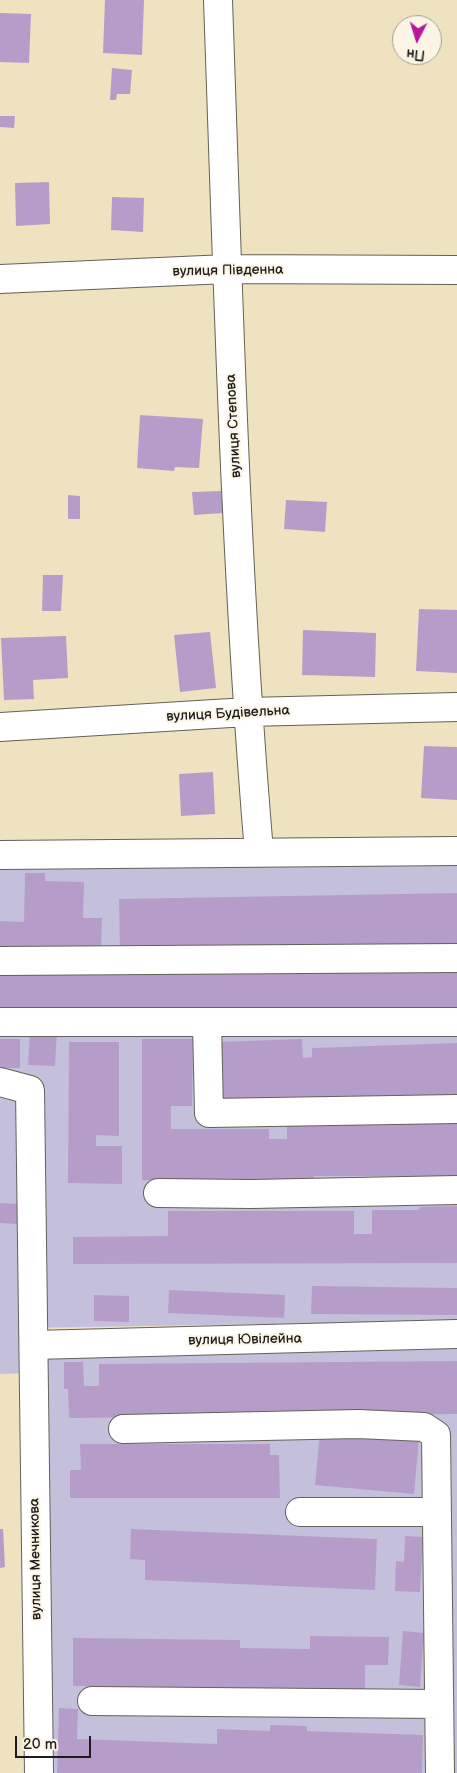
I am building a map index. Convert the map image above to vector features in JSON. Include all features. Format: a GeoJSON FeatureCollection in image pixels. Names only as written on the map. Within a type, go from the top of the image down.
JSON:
{"type":"FeatureCollection","features":[{"type":"Feature","properties":{"kind":"street","name":"вулиця Степова"},"geometry":{"type":"LineString","coordinates":[[218,0],[227,270],[247,712],[259,852]]}},
{"type":"Feature","properties":{"kind":"street","name":"вулиця Південна"},"geometry":{"type":"LineString","coordinates":[[0,279],[227,270],[457,270]]}},
{"type":"Feature","properties":{"kind":"street","name":"вулиця Будівельна"},"geometry":{"type":"LineString","coordinates":[[0,727],[247,712],[457,707]]}},
{"type":"Feature","properties":{"kind":"street"},"geometry":{"type":"LineString","coordinates":[[0,855],[457,851]]}},
{"type":"Feature","properties":{"kind":"street"},"geometry":{"type":"LineString","coordinates":[[0,961],[457,958]]}},
{"type":"Feature","properties":{"kind":"street"},"geometry":{"type":"LineString","coordinates":[[0,1022],[457,1022]]}},
{"type":"Feature","properties":{"kind":"street"},"geometry":{"type":"LineString","coordinates":[[207,1022],[209,1113],[457,1109]]}},
{"type":"Feature","properties":{"kind":"street","name":"вулиця Мечникова"},"geometry":{"type":"LineString","coordinates":[[0,1082],[30,1090],[39,1773]]}},
{"type":"Feature","properties":{"kind":"street"},"geometry":{"type":"LineString","coordinates":[[158,1193],[251,1194],[457,1190]]}},
{"type":"Feature","properties":{"kind":"street","name":"вулиця Ювілейна"},"geometry":{"type":"LineString","coordinates":[[34,1345],[457,1334]]}},
{"type":"Feature","properties":{"kind":"street"},"geometry":{"type":"LineString","coordinates":[[123,1429],[358,1424],[424,1427],[436,1435],[440,1773]]}},
{"type":"Feature","properties":{"kind":"street"},"geometry":{"type":"LineString","coordinates":[[300,1512],[436,1512]]}},
{"type":"Feature","properties":{"kind":"street"},"geometry":{"type":"LineString","coordinates":[[92,1701],[439,1704]]}},
{"type":"Feature","properties":{"kind":"shaded area"},"geometry":{"type":"Polygon","coordinates":[[[457,856],[457,1321],[23,1328],[25,1373],[0,1374],[0,860],[457,856]]]}},
{"type":"Feature","properties":{"kind":"shaded area"},"geometry":{"type":"Polygon","coordinates":[[[457,1345],[457,1773],[52,1773],[44,1354],[457,1345]]]}},
{"type":"Feature","properties":{"kind":"building"},"geometry":{"type":"Polygon","coordinates":[[[105,0],[144,0],[142,55],[103,53],[105,0]]]}},
{"type":"Feature","properties":{"kind":"building"},"geometry":{"type":"Polygon","coordinates":[[[0,13],[31,14],[29,63],[0,62],[0,13]]]}},
{"type":"Feature","properties":{"kind":"building"},"geometry":{"type":"Polygon","coordinates":[[[112,68],[132,70],[130,94],[117,94],[116,100],[110,100],[112,68]]]}},
{"type":"Feature","properties":{"kind":"building"},"geometry":{"type":"Polygon","coordinates":[[[0,116],[15,116],[14,128],[0,127],[0,116]]]}},
{"type":"Feature","properties":{"kind":"building"},"geometry":{"type":"Polygon","coordinates":[[[49,182],[50,224],[16,226],[15,183],[49,182]]]}},
{"type":"Feature","properties":{"kind":"building"},"geometry":{"type":"Polygon","coordinates":[[[112,197],[144,198],[143,232],[111,230],[112,197]]]}},
{"type":"Feature","properties":{"kind":"building"},"geometry":{"type":"Polygon","coordinates":[[[140,415],[203,419],[199,468],[175,467],[174,471],[137,468],[140,415]]]}},
{"type":"Feature","properties":{"kind":"building"},"geometry":{"type":"Polygon","coordinates":[[[221,491],[223,513],[194,515],[192,492],[221,491]]]}},
{"type":"Feature","properties":{"kind":"building"},"geometry":{"type":"Polygon","coordinates":[[[68,495],[80,496],[80,519],[68,519],[68,495]]]}},
{"type":"Feature","properties":{"kind":"building"},"geometry":{"type":"Polygon","coordinates":[[[286,500],[327,502],[325,532],[284,529],[286,500]]]}},
{"type":"Feature","properties":{"kind":"building"},"geometry":{"type":"Polygon","coordinates":[[[43,575],[63,575],[61,611],[42,611],[43,575]]]}},
{"type":"Feature","properties":{"kind":"building"},"geometry":{"type":"Polygon","coordinates":[[[419,609],[457,610],[457,673],[416,671],[419,609]]]}},
{"type":"Feature","properties":{"kind":"building"},"geometry":{"type":"Polygon","coordinates":[[[303,630],[376,633],[375,677],[302,675],[303,630]]]}},
{"type":"Feature","properties":{"kind":"building"},"geometry":{"type":"Polygon","coordinates":[[[210,632],[216,688],[180,692],[174,635],[210,632]]]}},
{"type":"Feature","properties":{"kind":"building"},"geometry":{"type":"Polygon","coordinates":[[[66,636],[68,678],[33,680],[34,699],[4,700],[1,638],[66,636]]]}},
{"type":"Feature","properties":{"kind":"building"},"geometry":{"type":"Polygon","coordinates":[[[424,746],[457,747],[457,800],[421,798],[424,746]]]}},
{"type":"Feature","properties":{"kind":"building"},"geometry":{"type":"Polygon","coordinates":[[[213,772],[215,814],[181,816],[179,774],[213,772]]]}},
{"type":"Feature","properties":{"kind":"building"},"geometry":{"type":"Polygon","coordinates":[[[25,873],[45,873],[45,881],[84,882],[83,918],[102,918],[101,949],[0,946],[0,921],[24,922],[25,873]]]}},
{"type":"Feature","properties":{"kind":"building"},"geometry":{"type":"Polygon","coordinates":[[[457,893],[457,944],[120,951],[119,899],[457,893]]]}},
{"type":"Feature","properties":{"kind":"building"},"geometry":{"type":"Polygon","coordinates":[[[0,971],[457,971],[457,1008],[0,1008],[0,971]]]}},
{"type":"Feature","properties":{"kind":"building"},"geometry":{"type":"Polygon","coordinates":[[[30,1030],[57,1031],[55,1066],[28,1065],[30,1030]]]}},
{"type":"Feature","properties":{"kind":"building"},"geometry":{"type":"Polygon","coordinates":[[[0,1039],[20,1039],[20,1068],[0,1068],[0,1039]]]}},
{"type":"Feature","properties":{"kind":"building"},"geometry":{"type":"Polygon","coordinates":[[[142,1039],[193,1039],[192,1106],[171,1106],[171,1129],[269,1129],[269,1139],[287,1139],[287,1124],[457,1124],[457,1176],[314,1176],[314,1180],[142,1180],[142,1039]]]}},
{"type":"Feature","properties":{"kind":"building"},"geometry":{"type":"Polygon","coordinates":[[[302,1039],[303,1058],[312,1057],[312,1048],[457,1043],[457,1094],[220,1102],[218,1042],[302,1039]]]}},
{"type":"Feature","properties":{"kind":"building"},"geometry":{"type":"Polygon","coordinates":[[[69,1042],[119,1042],[119,1136],[96,1135],[96,1146],[122,1146],[122,1184],[68,1183],[69,1042]]]}},
{"type":"Feature","properties":{"kind":"building"},"geometry":{"type":"Polygon","coordinates":[[[0,1203],[19,1204],[18,1224],[0,1223],[0,1203]]]}},
{"type":"Feature","properties":{"kind":"building"},"geometry":{"type":"Polygon","coordinates":[[[457,1206],[457,1263],[73,1264],[73,1237],[168,1236],[168,1211],[354,1211],[354,1234],[372,1234],[372,1210],[419,1210],[420,1207],[457,1206]]]}},
{"type":"Feature","properties":{"kind":"building"},"geometry":{"type":"Polygon","coordinates":[[[312,1286],[457,1288],[457,1315],[311,1314],[312,1286]]]}},
{"type":"Feature","properties":{"kind":"building"},"geometry":{"type":"Polygon","coordinates":[[[169,1290],[285,1295],[284,1318],[168,1313],[169,1290]]]}},
{"type":"Feature","properties":{"kind":"building"},"geometry":{"type":"Polygon","coordinates":[[[94,1295],[129,1296],[129,1322],[94,1321],[94,1295]]]}},
{"type":"Feature","properties":{"kind":"building"},"geometry":{"type":"Polygon","coordinates":[[[457,1361],[457,1414],[69,1418],[68,1389],[64,1389],[64,1362],[83,1362],[84,1386],[99,1386],[99,1364],[457,1361]]]}},
{"type":"Feature","properties":{"kind":"building"},"geometry":{"type":"Polygon","coordinates":[[[320,1432],[419,1440],[414,1494],[315,1485],[320,1432]]]}},
{"type":"Feature","properties":{"kind":"building"},"geometry":{"type":"Polygon","coordinates":[[[80,1444],[270,1444],[270,1455],[279,1455],[280,1498],[70,1498],[70,1470],[81,1470],[80,1444]]]}},
{"type":"Feature","properties":{"kind":"building"},"geometry":{"type":"Polygon","coordinates":[[[0,1529],[3,1529],[5,1567],[0,1568],[0,1529]]]}},
{"type":"Feature","properties":{"kind":"building"},"geometry":{"type":"Polygon","coordinates":[[[131,1529],[377,1539],[375,1590],[145,1580],[145,1560],[130,1559],[131,1529]]]}},
{"type":"Feature","properties":{"kind":"building"},"geometry":{"type":"Polygon","coordinates":[[[405,1536],[423,1537],[420,1592],[395,1591],[396,1561],[404,1562],[405,1536]]]}},
{"type":"Feature","properties":{"kind":"building"},"geometry":{"type":"Polygon","coordinates":[[[403,1631],[424,1633],[420,1687],[399,1685],[403,1631]]]}},
{"type":"Feature","properties":{"kind":"building"},"geometry":{"type":"Polygon","coordinates":[[[310,1636],[389,1637],[388,1665],[365,1665],[365,1689],[73,1686],[73,1638],[240,1640],[240,1648],[310,1649],[310,1636]]]}},
{"type":"Feature","properties":{"kind":"building"},"geometry":{"type":"Polygon","coordinates":[[[59,1708],[78,1709],[77,1739],[217,1744],[217,1729],[270,1731],[270,1725],[307,1726],[307,1731],[423,1735],[422,1773],[57,1773],[59,1708]]]}}]}
